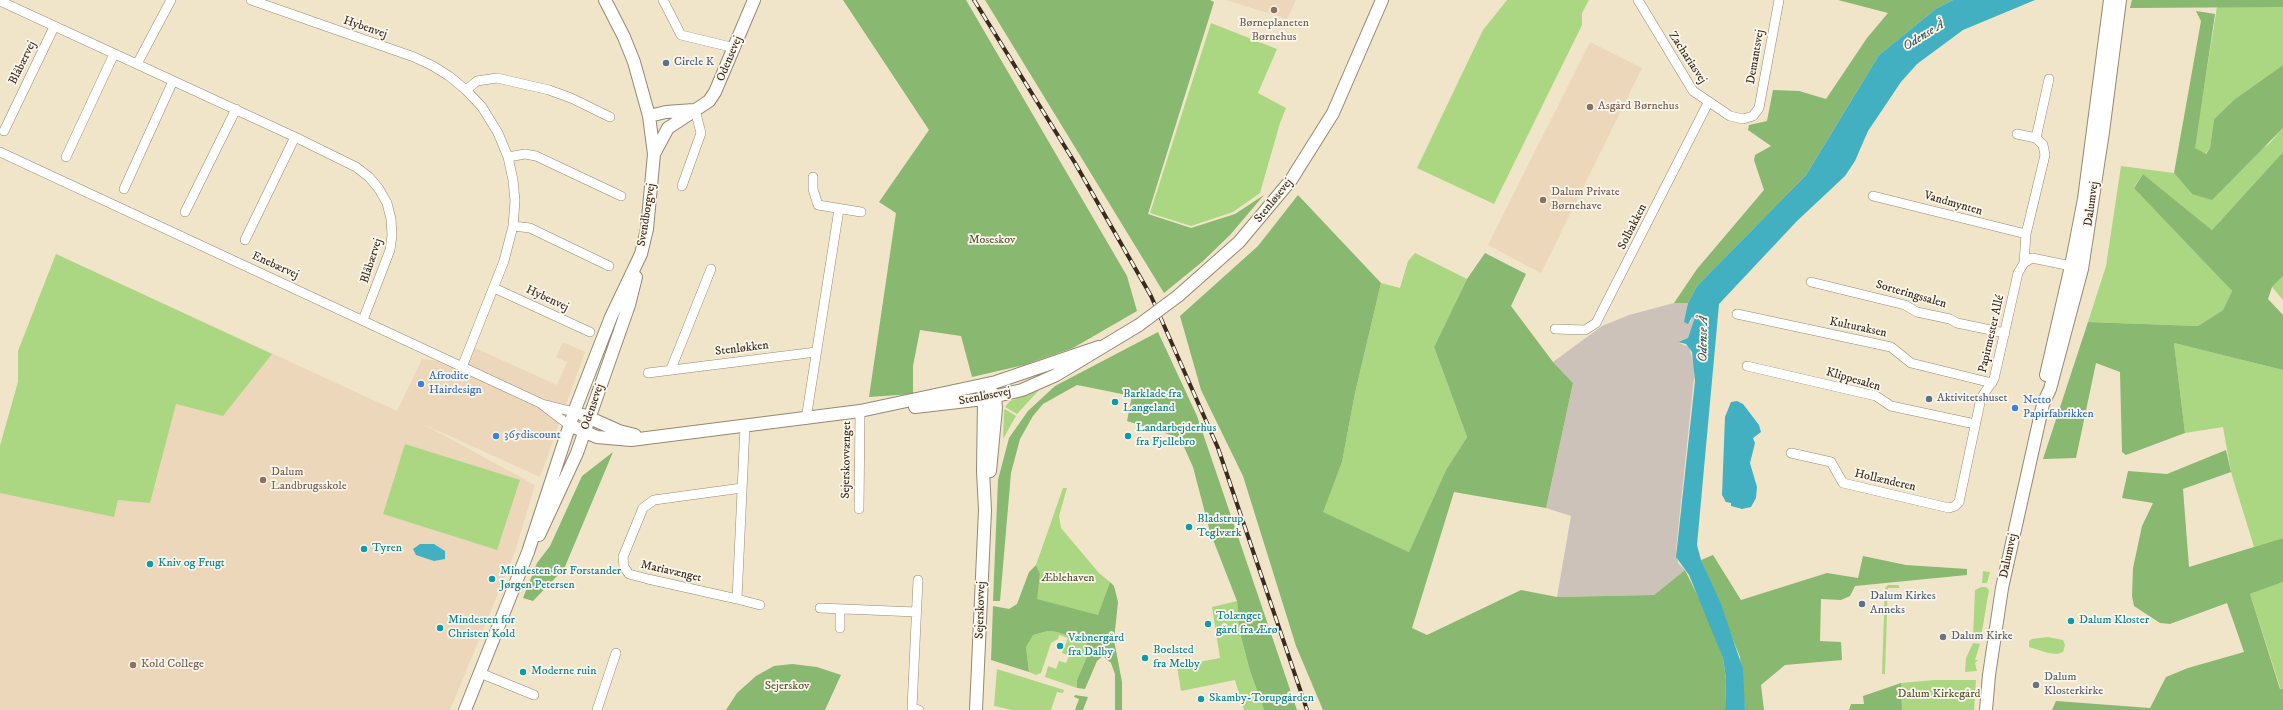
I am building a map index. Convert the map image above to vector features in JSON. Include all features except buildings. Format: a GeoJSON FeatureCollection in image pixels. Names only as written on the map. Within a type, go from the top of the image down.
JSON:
{"type":"FeatureCollection","features":[{"type":"Feature","properties":{"kind":"street"},"geometry":{"type":"LineString","coordinates":[[137,64],[170,0]]}},
{"type":"Feature","properties":{"kind":"street","name":"Hybenvej"},"geometry":{"type":"LineString","coordinates":[[251,0],[414,58],[449,76],[466,90],[482,108],[498,133],[508,157],[515,201],[513,226],[509,245],[494,288],[462,367]]}},
{"type":"Feature","properties":{"kind":"street","name":"Svendborgvej"},"geometry":{"type":"LineString","coordinates":[[581,415],[606,347],[611,317],[641,254],[651,203],[654,154],[649,116],[634,62],[624,37],[605,0]]}},
{"type":"Feature","properties":{"kind":"street"},"geometry":{"type":"LineString","coordinates":[[663,0],[681,35],[735,48]]}},
{"type":"Feature","properties":{"kind":"street","name":"Odensevej"},"geometry":{"type":"LineString","coordinates":[[654,154],[668,128],[709,101],[715,92],[735,48],[754,0]]}},
{"type":"Feature","properties":{"kind":"street","name":"Stenløsevej"},"geometry":{"type":"LineString","coordinates":[[576,428],[597,437],[617,440],[631,440],[860,411],[924,407],[989,393],[1054,368],[1099,347],[1138,325],[1178,296],[1239,242],[1275,201],[1295,174],[1333,113],[1382,0]]}},
{"type":"Feature","properties":{"kind":"street","name":"Zachariasvej"},"geometry":{"type":"LineString","coordinates":[[1638,0],[1688,85],[1708,102],[1730,116],[1743,119],[1753,116]]}},
{"type":"Feature","properties":{"kind":"street","name":"Demantsvej"},"geometry":{"type":"LineString","coordinates":[[1753,116],[1759,108],[1779,0]]}},
{"type":"Feature","properties":{"kind":"street","name":"Dalumvej"},"geometry":{"type":"LineString","coordinates":[[2076,267],[2094,138],[2110,0]]}},
{"type":"Feature","properties":{"kind":"street","name":"Dalumvej"},"geometry":{"type":"LineString","coordinates":[[1986,710],[1988,675],[2002,588],[2043,404],[2050,389],[2103,132],[2120,0]]}},
{"type":"Feature","properties":{"kind":"street","name":"Blåbærvej"},"geometry":{"type":"LineString","coordinates":[[1,1],[54,27],[236,109],[356,167],[374,183],[387,203],[392,227],[390,250],[363,320]]}},
{"type":"Feature","properties":{"kind":"street","name":"Blåbærvej"},"geometry":{"type":"LineString","coordinates":[[4,132],[54,27]]}},
{"type":"Feature","properties":{"kind":"street"},"geometry":{"type":"LineString","coordinates":[[66,157],[114,54]]}},
{"type":"Feature","properties":{"kind":"street"},"geometry":{"type":"LineString","coordinates":[[466,90],[477,81],[497,78],[549,90],[571,98],[610,117]]}},
{"type":"Feature","properties":{"kind":"street"},"geometry":{"type":"LineString","coordinates":[[2018,134],[2036,138],[2049,79]]}},
{"type":"Feature","properties":{"kind":"street"},"geometry":{"type":"LineString","coordinates":[[124,189],[172,81]]}},
{"type":"Feature","properties":{"kind":"street","name":"Solbakken"},"geometry":{"type":"LineString","coordinates":[[1555,329],[1585,330],[1596,323],[1708,102]]}},
{"type":"Feature","properties":{"kind":"street"},"geometry":{"type":"LineString","coordinates":[[185,212],[236,109]]}},
{"type":"Feature","properties":{"kind":"street"},"geometry":{"type":"LineString","coordinates":[[649,116],[666,112],[695,110],[700,133],[682,186]]}},
{"type":"Feature","properties":{"kind":"street"},"geometry":{"type":"LineString","coordinates":[[245,240],[295,137]]}},
{"type":"Feature","properties":{"kind":"street","name":"Papirmester Allé"},"geometry":{"type":"LineString","coordinates":[[1959,502],[1981,398],[1992,383],[2018,273],[2024,263],[2026,234],[2045,155],[2043,145],[2036,138]]}},
{"type":"Feature","properties":{"kind":"street","name":"Enebærvej"},"geometry":{"type":"LineString","coordinates":[[0,152],[540,403],[576,428]]}},
{"type":"Feature","properties":{"kind":"street"},"geometry":{"type":"LineString","coordinates":[[508,157],[524,154],[536,156],[621,196]]}},
{"type":"Feature","properties":{"kind":"street"},"geometry":{"type":"LineString","coordinates":[[813,177],[813,189],[818,205],[861,212]]}},
{"type":"Feature","properties":{"kind":"street","name":"Vandmynten"},"geometry":{"type":"LineString","coordinates":[[1873,196],[2026,234]]}},
{"type":"Feature","properties":{"kind":"street"},"geometry":{"type":"LineString","coordinates":[[806,419],[839,209]]}},
{"type":"Feature","properties":{"kind":"street"},"geometry":{"type":"LineString","coordinates":[[513,226],[530,228],[609,266]]}},
{"type":"Feature","properties":{"kind":"street","name":"Odensevej"},"geometry":{"type":"LineString","coordinates":[[581,415],[629,305],[641,254]]}},
{"type":"Feature","properties":{"kind":"street"},"geometry":{"type":"LineString","coordinates":[[2024,263],[2032,258],[2076,267]]}},
{"type":"Feature","properties":{"kind":"street"},"geometry":{"type":"LineString","coordinates":[[671,369],[711,269]]}},
{"type":"Feature","properties":{"kind":"street","name":"Sorteringssalen"},"geometry":{"type":"LineString","coordinates":[[1811,282],[1905,305],[1917,312],[1950,318],[1957,323],[2005,333]]}},
{"type":"Feature","properties":{"kind":"street","name":"Hybenvej"},"geometry":{"type":"LineString","coordinates":[[494,288],[590,332]]}},
{"type":"Feature","properties":{"kind":"street","name":"Kulturaksen"},"geometry":{"type":"LineString","coordinates":[[1737,314],[1891,347],[1911,363],[1992,383]]}},
{"type":"Feature","properties":{"kind":"street","name":"Stenløkken"},"geometry":{"type":"LineString","coordinates":[[648,373],[816,352]]}},
{"type":"Feature","properties":{"kind":"street","name":"Klippesalen"},"geometry":{"type":"LineString","coordinates":[[1747,366],[1876,396],[1891,406],[1975,424]]}},
{"type":"Feature","properties":{"kind":"street","name":"Sejerskovvej"},"geometry":{"type":"LineString","coordinates":[[976,710],[985,510],[983,471],[989,393]]}},
{"type":"Feature","properties":{"kind":"street","name":"Enebærvej"},"geometry":{"type":"LineString","coordinates":[[540,403],[558,406],[581,415]]}},
{"type":"Feature","properties":{"kind":"street","name":"Sejerskovvænget"},"geometry":{"type":"LineString","coordinates":[[858,509],[860,411]]}},
{"type":"Feature","properties":{"kind":"street"},"geometry":{"type":"LineString","coordinates":[[576,428],[581,415]]}},
{"type":"Feature","properties":{"kind":"street"},"geometry":{"type":"LineString","coordinates":[[576,428],[581,415]]}},
{"type":"Feature","properties":{"kind":"street","name":"Stenløsevej"},"geometry":{"type":"LineString","coordinates":[[581,415],[619,431],[648,438]]}},
{"type":"Feature","properties":{"kind":"street"},"geometry":{"type":"LineString","coordinates":[[737,599],[744,426]]}},
{"type":"Feature","properties":{"kind":"street","name":"Odensevej"},"geometry":{"type":"LineString","coordinates":[[528,552],[542,530],[554,505],[576,428]]}},
{"type":"Feature","properties":{"kind":"street","name":"Odensevej"},"geometry":{"type":"LineString","coordinates":[[465,710],[576,428]]}},
{"type":"Feature","properties":{"kind":"street","name":"Hollænderen"},"geometry":{"type":"LineString","coordinates":[[1791,453],[1831,462],[1843,483],[1949,508],[1959,502]]}},
{"type":"Feature","properties":{"kind":"street","name":"Mariavænget"},"geometry":{"type":"LineString","coordinates":[[742,488],[654,500],[643,508],[623,557],[624,567],[629,574],[760,605]]}},
{"type":"Feature","properties":{"kind":"street"},"geometry":{"type":"LineString","coordinates":[[918,580],[912,708],[919,710]]}},
{"type":"Feature","properties":{"kind":"street"},"geometry":{"type":"LineString","coordinates":[[820,608],[916,612]]}},
{"type":"Feature","properties":{"kind":"street"},"geometry":{"type":"LineString","coordinates":[[840,609],[840,628]]}},
{"type":"Feature","properties":{"kind":"street"},"geometry":{"type":"LineString","coordinates":[[597,710],[616,653]]}},
{"type":"Feature","properties":{"kind":"street"},"geometry":{"type":"LineString","coordinates":[[480,673],[534,695]]}},
{"type":"Feature","properties":{"kind":"shaded area","name":"Børneplaneten Børnehus"},"geometry":{"type":"Polygon","coordinates":[[[1226,0],[1296,0],[1287,19],[1226,0]]]}},
{"type":"Feature","properties":{"kind":"shaded area"},"geometry":{"type":"Polygon","coordinates":[[[1590,42],[1642,68],[1541,273],[1488,245],[1590,42]]]}},
{"type":"Feature","properties":{"kind":"shaded area","name":"Dalum Landbrugsskole"},"geometry":{"type":"Polygon","coordinates":[[[56,254],[397,411],[422,359],[468,364],[475,348],[557,385],[567,362],[556,357],[563,342],[585,352],[540,477],[423,424],[535,485],[515,552],[450,710],[0,710],[0,446],[18,382],[18,351],[56,254]]]}},
{"type":"Feature","properties":{"kind":"shaded area"},"geometry":{"type":"Polygon","coordinates":[[[1674,303],[1688,303],[1687,309],[1690,323],[1692,317],[1695,317],[1688,338],[1679,341],[1679,343],[1689,347],[1695,368],[1676,550],[1678,563],[1685,570],[1654,595],[1557,597],[1571,516],[1546,508],[1573,383],[1553,362],[1602,326],[1629,315],[1674,303]]]}},
{"type":"Feature","properties":{"kind":"green space","name":"Moseskov"},"geometry":{"type":"Polygon","coordinates":[[[843,0],[966,0],[1127,276],[1137,311],[1073,348],[1024,365],[972,377],[961,336],[920,330],[913,366],[913,394],[869,397],[896,213],[879,202],[929,130],[843,0]]]}},
{"type":"Feature","properties":{"kind":"green space"},"geometry":{"type":"Polygon","coordinates":[[[985,0],[1210,0],[1214,2],[1148,214],[1191,228],[1235,214],[1264,195],[1230,235],[1202,262],[1164,293],[985,0]]]}},
{"type":"Feature","properties":{"kind":"green space"},"geometry":{"type":"Polygon","coordinates":[[[1507,0],[1589,0],[1582,13],[1582,25],[1494,204],[1417,168],[1483,30],[1507,0]]]}},
{"type":"Feature","properties":{"kind":"green space"},"geometry":{"type":"Polygon","coordinates":[[[1838,0],[1953,0],[1937,8],[1879,55],[1806,175],[1697,286],[1688,303],[1674,303],[1697,269],[1764,190],[1754,160],[1755,155],[1771,146],[1748,130],[1749,125],[1767,121],[1773,90],[1799,91],[1826,99],[1867,38],[1888,13],[1838,0]]]}},
{"type":"Feature","properties":{"kind":"green space"},"geometry":{"type":"Polygon","coordinates":[[[2132,0],[2283,0],[2283,7],[2130,8],[2132,0]]]}},
{"type":"Feature","properties":{"kind":"green space"},"geometry":{"type":"Polygon","coordinates":[[[2217,7],[2283,7],[2283,65],[2235,99],[2214,119],[2210,148],[2205,154],[2194,148],[2217,7]]]}},
{"type":"Feature","properties":{"kind":"green space"},"geometry":{"type":"Polygon","coordinates":[[[2196,11],[2215,14],[2195,148],[2206,154],[2210,148],[2214,119],[2235,99],[2283,65],[2283,128],[2212,200],[2192,194],[2174,173],[2201,21],[2196,11]]]}},
{"type":"Feature","properties":{"kind":"green space"},"geometry":{"type":"Polygon","coordinates":[[[1211,23],[1277,49],[1258,93],[1286,108],[1280,123],[1260,193],[1233,212],[1191,226],[1150,213],[1211,23]]]}},
{"type":"Feature","properties":{"kind":"green space"},"geometry":{"type":"Polygon","coordinates":[[[2283,128],[2283,152],[2212,230],[2143,174],[2134,187],[2232,291],[2223,310],[2198,326],[2088,322],[2106,266],[2121,166],[2174,173],[2192,194],[2269,144],[2283,128]]]}},
{"type":"Feature","properties":{"kind":"green space"},"geometry":{"type":"Polygon","coordinates":[[[2283,152],[2283,276],[2272,287],[2268,299],[2283,315],[2283,370],[2174,343],[2185,433],[2126,455],[2122,452],[2120,372],[2096,363],[2076,458],[2043,459],[2088,322],[2198,326],[2223,310],[2232,291],[2134,188],[2143,174],[2212,230],[2283,152]]]}},
{"type":"Feature","properties":{"kind":"green space"},"geometry":{"type":"Polygon","coordinates":[[[1298,195],[1381,283],[1355,393],[1342,462],[1323,512],[1409,552],[1446,470],[1467,437],[1434,347],[1467,279],[1485,253],[1526,274],[1511,306],[1553,362],[1573,383],[1546,508],[1454,492],[1412,628],[1427,635],[1521,590],[1557,597],[1654,595],[1685,570],[1709,619],[1723,658],[1726,679],[1725,710],[1323,710],[1296,646],[1243,476],[1201,390],[1180,316],[1258,246],[1298,195]]]}},
{"type":"Feature","properties":{"kind":"green space"},"geometry":{"type":"Polygon","coordinates":[[[1415,253],[1467,279],[1434,347],[1467,437],[1446,470],[1409,552],[1322,512],[1342,462],[1355,393],[1381,283],[1400,288],[1408,261],[1415,253]]]}},
{"type":"Feature","properties":{"kind":"green space"},"geometry":{"type":"Polygon","coordinates":[[[56,254],[272,354],[223,416],[176,404],[150,503],[118,500],[114,517],[0,493],[0,446],[18,382],[18,351],[56,254]]]}},
{"type":"Feature","properties":{"kind":"green space"},"geometry":{"type":"Polygon","coordinates":[[[2283,276],[2283,300],[2272,287],[2283,276]]]}},
{"type":"Feature","properties":{"kind":"green space"},"geometry":{"type":"Polygon","coordinates":[[[1158,332],[1197,416],[1297,710],[1264,710],[1250,671],[1240,633],[1237,601],[1210,532],[1193,467],[1180,438],[1127,421],[1132,396],[1077,385],[1043,404],[1033,416],[1020,439],[1011,473],[1000,601],[993,601],[998,480],[1009,438],[1028,411],[1055,386],[1158,332]]]}},
{"type":"Feature","properties":{"kind":"green space"},"geometry":{"type":"Polygon","coordinates":[[[2174,343],[2283,370],[2283,538],[2254,547],[2231,472],[2223,427],[2185,433],[2174,343]]]}},
{"type":"Feature","properties":{"kind":"green space"},"geometry":{"type":"Polygon","coordinates":[[[1040,389],[1017,414],[1005,407],[1010,401],[1040,389]]]}},
{"type":"Feature","properties":{"kind":"green space"},"geometry":{"type":"Polygon","coordinates":[[[1005,409],[1016,416],[1003,439],[1004,411],[1005,409]]]}},
{"type":"Feature","properties":{"kind":"green space"},"geometry":{"type":"Polygon","coordinates":[[[405,444],[520,480],[497,550],[383,514],[405,444]]]}},
{"type":"Feature","properties":{"kind":"green space"},"geometry":{"type":"Polygon","coordinates":[[[2226,450],[2231,472],[2183,489],[2189,567],[2283,538],[2283,582],[2250,594],[2280,689],[2283,689],[2283,710],[2052,710],[2056,701],[2150,708],[2166,677],[2188,668],[2244,652],[2227,603],[2170,624],[2160,623],[2134,606],[2132,596],[2133,568],[2142,526],[2153,503],[2122,498],[2128,471],[2167,474],[2226,450]]]}},
{"type":"Feature","properties":{"kind":"green space"},"geometry":{"type":"Polygon","coordinates":[[[613,452],[564,569],[533,601],[523,598],[537,563],[550,546],[582,476],[613,452]]]}},
{"type":"Feature","properties":{"kind":"green space","name":"Æblehaven"},"geometry":{"type":"Polygon","coordinates":[[[1063,488],[1067,488],[1059,516],[1061,528],[1099,573],[1110,582],[1098,616],[1036,599],[1040,574],[1036,565],[1063,488]]]}},
{"type":"Feature","properties":{"kind":"green space"},"geometry":{"type":"Polygon","coordinates":[[[1713,555],[1741,600],[1827,573],[1858,578],[1863,556],[1906,565],[1967,569],[1967,575],[1855,586],[1850,596],[1841,600],[1821,599],[1820,641],[1841,642],[1842,660],[1785,665],[1761,685],[1764,710],[1745,710],[1740,657],[1701,560],[1713,555]]]}},
{"type":"Feature","properties":{"kind":"green space"},"geometry":{"type":"Polygon","coordinates":[[[1036,565],[1040,574],[1037,599],[1098,615],[1110,582],[1114,586],[1118,602],[1114,640],[1122,682],[1122,710],[1115,710],[1115,674],[1111,663],[1103,656],[1097,661],[1085,689],[1077,688],[1077,680],[1088,654],[1086,642],[1057,632],[1048,631],[1033,635],[1026,647],[1029,672],[991,660],[993,606],[1009,609],[1017,604],[1029,572],[1036,565]]]}},
{"type":"Feature","properties":{"kind":"green space"},"geometry":{"type":"Polygon","coordinates":[[[1983,571],[1990,572],[1987,583],[1982,583],[1983,571]]]}},
{"type":"Feature","properties":{"kind":"green space"},"geometry":{"type":"Polygon","coordinates":[[[2283,582],[2283,689],[2281,690],[2250,594],[2283,582]]]}},
{"type":"Feature","properties":{"kind":"green space"},"geometry":{"type":"Polygon","coordinates":[[[1888,585],[1899,585],[1899,588],[1888,588],[1887,609],[1884,609],[1885,588],[1888,585]]]}},
{"type":"Feature","properties":{"kind":"green space"},"geometry":{"type":"Polygon","coordinates":[[[1981,587],[1986,587],[1989,590],[1981,637],[1973,637],[1975,590],[1981,587]]]}},
{"type":"Feature","properties":{"kind":"green space"},"geometry":{"type":"Polygon","coordinates":[[[1237,601],[1240,633],[1250,671],[1264,710],[1244,710],[1235,680],[1181,691],[1177,666],[1220,658],[1212,607],[1237,601]]]}},
{"type":"Feature","properties":{"kind":"green space"},"geometry":{"type":"Polygon","coordinates":[[[1884,614],[1887,614],[1885,674],[1882,674],[1884,614]]]}},
{"type":"Feature","properties":{"kind":"green space"},"geometry":{"type":"Polygon","coordinates":[[[1048,631],[1057,632],[1086,642],[1088,654],[1077,680],[1077,688],[1045,677],[1048,666],[1056,669],[1059,661],[1066,663],[1069,656],[1062,653],[1068,638],[1059,635],[1058,639],[1051,643],[1041,673],[1036,675],[1029,672],[1026,647],[1033,635],[1048,631]]]}},
{"type":"Feature","properties":{"kind":"green space"},"geometry":{"type":"Polygon","coordinates":[[[2048,637],[2063,640],[2065,645],[2063,652],[2057,654],[2048,653],[2029,647],[2029,641],[2032,639],[2048,637]]]}},
{"type":"Feature","properties":{"kind":"green space"},"geometry":{"type":"Polygon","coordinates":[[[1973,643],[1980,644],[1975,660],[1978,660],[1975,663],[1977,671],[1965,672],[1966,658],[1973,643]]]}},
{"type":"Feature","properties":{"kind":"green space","name":"Sejerskov"},"geometry":{"type":"Polygon","coordinates":[[[792,664],[817,667],[841,675],[825,710],[726,710],[737,693],[756,676],[774,666],[792,664]]]}},
{"type":"Feature","properties":{"kind":"green space"},"geometry":{"type":"Polygon","coordinates":[[[997,669],[1064,690],[1063,693],[1057,692],[1051,710],[1012,710],[994,706],[997,669]]]}},
{"type":"Feature","properties":{"kind":"green space","name":"Dalum Kirkegård"},"geometry":{"type":"Polygon","coordinates":[[[1934,680],[1976,680],[1974,710],[1902,710],[1901,683],[1934,680]]]}},
{"type":"Feature","properties":{"kind":"green space"},"geometry":{"type":"Polygon","coordinates":[[[1901,683],[1902,710],[1849,710],[1851,704],[1864,704],[1863,696],[1901,683]]]}},
{"type":"Feature","properties":{"kind":"green space"},"geometry":{"type":"Polygon","coordinates":[[[1075,695],[1088,697],[1083,710],[1075,710],[1079,699],[1074,697],[1075,695]]]}},
{"type":"Feature","properties":{"kind":"water","name":"Odense Å"},"geometry":{"type":"Polygon","coordinates":[[[1953,0],[2035,0],[1963,30],[1917,64],[1901,82],[1868,131],[1855,161],[1845,176],[1797,221],[1719,304],[1697,545],[1701,560],[1721,604],[1743,669],[1745,710],[1725,710],[1726,679],[1723,658],[1689,575],[1676,557],[1695,381],[1692,352],[1686,344],[1678,342],[1688,338],[1695,317],[1692,317],[1688,324],[1684,322],[1688,303],[1697,286],[1806,175],[1879,55],[1937,8],[1953,0]]]}},
{"type":"Feature","properties":{"kind":"water"},"geometry":{"type":"Polygon","coordinates":[[[1737,401],[1743,404],[1759,425],[1761,432],[1753,438],[1755,443],[1750,463],[1757,487],[1756,498],[1751,507],[1742,509],[1731,506],[1731,503],[1726,502],[1722,495],[1725,417],[1731,402],[1737,401]]]}},
{"type":"Feature","properties":{"kind":"water"},"geometry":{"type":"Polygon","coordinates":[[[420,544],[434,544],[445,551],[445,559],[434,561],[416,555],[413,549],[420,544]]]}},
{"type":"Feature","properties":{"kind":"railway"},"geometry":{"type":"LineString","coordinates":[[974,0],[1075,163],[1151,296],[1218,448],[1307,710]]}},
{"type":"Feature","properties":{"kind":"place","name":"Børneplaneten Børnehus"},"geometry":{"type":"Point","coordinates":[1274,10]}},
{"type":"Feature","properties":{"kind":"place","name":"Circle K"},"geometry":{"type":"Point","coordinates":[666,63]}},
{"type":"Feature","properties":{"kind":"place","name":"Asgård Børnehus"},"geometry":{"type":"Point","coordinates":[1590,107]}},
{"type":"Feature","properties":{"kind":"place","name":"Dalum Private Børnehave"},"geometry":{"type":"Point","coordinates":[1543,200]}},
{"type":"Feature","properties":{"kind":"place","name":"Afrodite Hairdesign"},"geometry":{"type":"Point","coordinates":[421,384]}},
{"type":"Feature","properties":{"kind":"place","name":"Aktivitetshuset"},"geometry":{"type":"Point","coordinates":[1929,399]}},
{"type":"Feature","properties":{"kind":"place","name":"Barklade fra Langeland"},"geometry":{"type":"Point","coordinates":[1115,402]}},
{"type":"Feature","properties":{"kind":"place","name":"Netto Papirfabrikken"},"geometry":{"type":"Point","coordinates":[2015,408]}},
{"type":"Feature","properties":{"kind":"place","name":"365discount"},"geometry":{"type":"Point","coordinates":[496,436]}},
{"type":"Feature","properties":{"kind":"place","name":"Landarbejderhus fra Fjellebro"},"geometry":{"type":"Point","coordinates":[1128,436]}},
{"type":"Feature","properties":{"kind":"place","name":"Dalum Landbrugsskole"},"geometry":{"type":"Point","coordinates":[263,480]}},
{"type":"Feature","properties":{"kind":"place","name":"Bladstrup Teglværk"},"geometry":{"type":"Point","coordinates":[1189,527]}},
{"type":"Feature","properties":{"kind":"place","name":"Tyren"},"geometry":{"type":"Point","coordinates":[364,549]}},
{"type":"Feature","properties":{"kind":"place","name":"Kniv og Frugt"},"geometry":{"type":"Point","coordinates":[150,564]}},
{"type":"Feature","properties":{"kind":"place","name":"Mindesten for Forstander Jørgen Petersen"},"geometry":{"type":"Point","coordinates":[492,579]}},
{"type":"Feature","properties":{"kind":"place","name":"Dalum Kirkes Anneks"},"geometry":{"type":"Point","coordinates":[1862,604]}},
{"type":"Feature","properties":{"kind":"place","name":"Dalum Kloster"},"geometry":{"type":"Point","coordinates":[2071,621]}},
{"type":"Feature","properties":{"kind":"place","name":"Tolænget gård fra Ærø"},"geometry":{"type":"Point","coordinates":[1208,624]}},
{"type":"Feature","properties":{"kind":"place","name":"Mindesten for Christen Kold"},"geometry":{"type":"Point","coordinates":[440,628]}},
{"type":"Feature","properties":{"kind":"place","name":"Dalum Kirke"},"geometry":{"type":"Point","coordinates":[1943,637]}},
{"type":"Feature","properties":{"kind":"place","name":"Væbnergård fra Dalby"},"geometry":{"type":"Point","coordinates":[1060,646]}},
{"type":"Feature","properties":{"kind":"place","name":"Boelsted fra Melby"},"geometry":{"type":"Point","coordinates":[1145,658]}},
{"type":"Feature","properties":{"kind":"place","name":"Kold College"},"geometry":{"type":"Point","coordinates":[133,665]}},
{"type":"Feature","properties":{"kind":"place","name":"Moderne ruin"},"geometry":{"type":"Point","coordinates":[523,672]}},
{"type":"Feature","properties":{"kind":"place","name":"Dalum Klosterkirke"},"geometry":{"type":"Point","coordinates":[2036,685]}},
{"type":"Feature","properties":{"kind":"place","name":"Skamby-Torupgården"},"geometry":{"type":"Point","coordinates":[1201,699]}}]}
